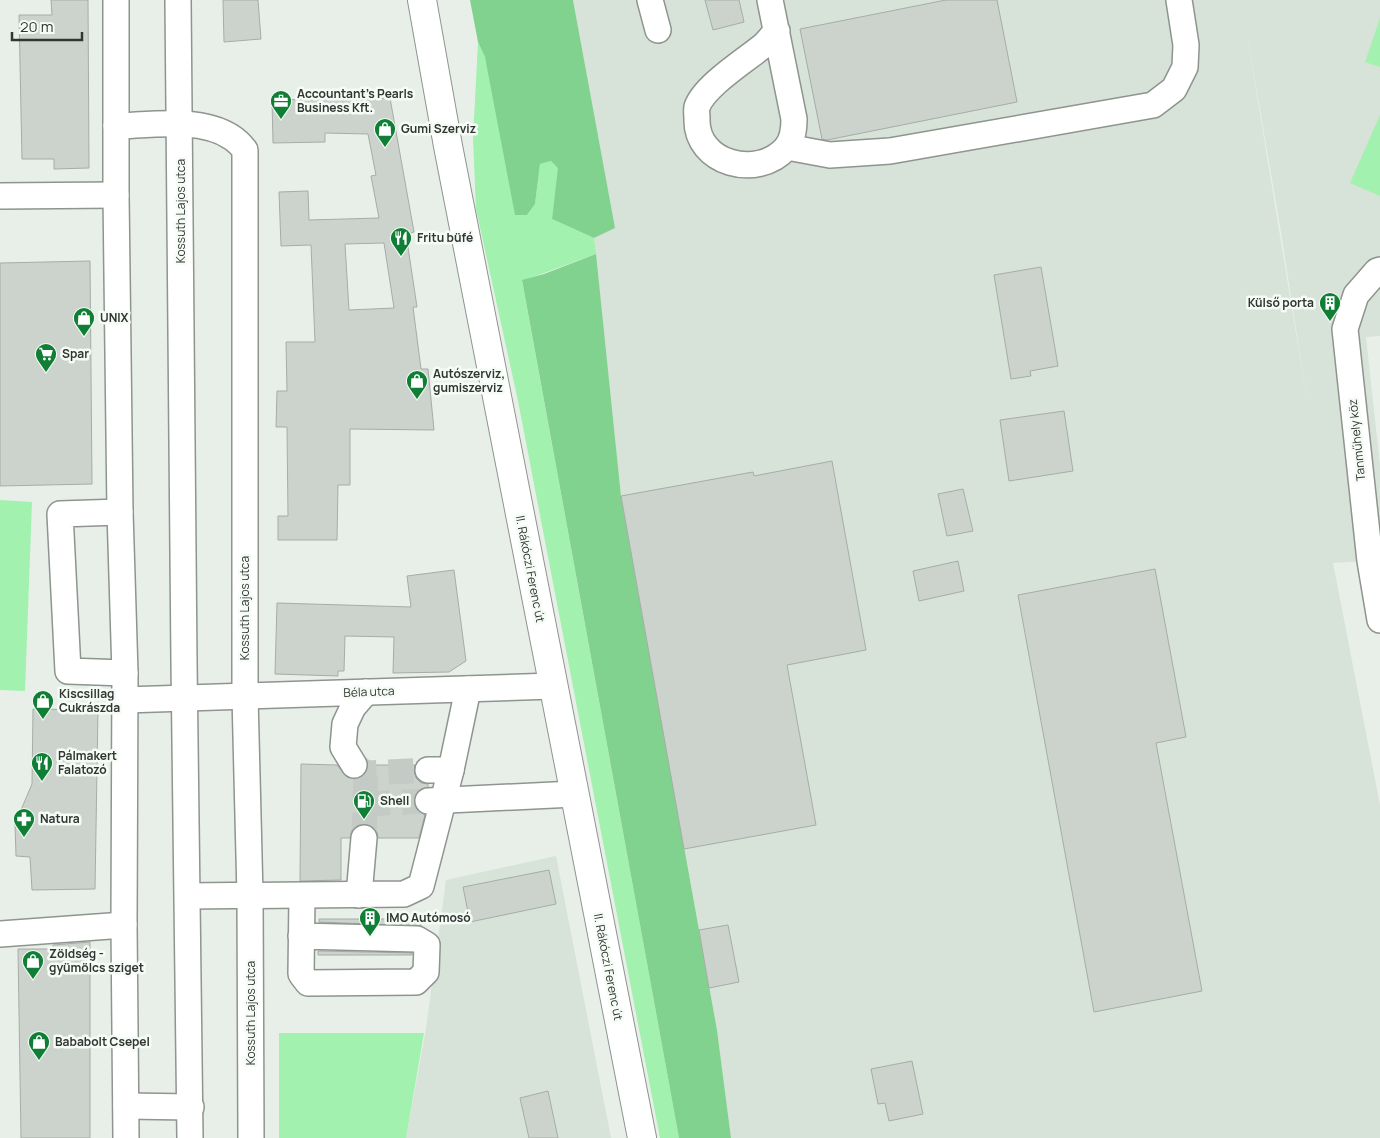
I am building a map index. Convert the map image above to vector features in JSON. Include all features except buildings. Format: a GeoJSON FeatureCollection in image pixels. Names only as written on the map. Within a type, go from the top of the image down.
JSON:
{"type":"FeatureCollection","features":[{"type":"Feature","properties":{"kind":"main road","name":"II. Rákóczi Ferenc út"},"geometry":{"type":"LineString","coordinates":[[422,0],[448,146],[642,1138]]}},
{"type":"Feature","properties":{"kind":"street"},"geometry":{"type":"LineString","coordinates":[[116,0],[116,195],[120,512],[125,673],[124,926],[126,1138]]}},
{"type":"Feature","properties":{"kind":"street","name":"Kossuth Lajos utca"},"geometry":{"type":"LineString","coordinates":[[178,0],[181,124],[190,1138]]}},
{"type":"Feature","properties":{"kind":"street"},"geometry":{"type":"LineString","coordinates":[[650,0],[658,30]]}},
{"type":"Feature","properties":{"kind":"street"},"geometry":{"type":"LineString","coordinates":[[770,0],[777,31],[794,119],[794,133],[787,147],[774,157],[759,164],[736,165],[717,158],[704,143],[696,128],[697,107],[707,92],[725,75],[765,44],[777,31]]}},
{"type":"Feature","properties":{"kind":"street"},"geometry":{"type":"LineString","coordinates":[[787,147],[830,155],[890,152],[1154,105],[1174,89],[1185,67],[1186,45],[1179,0]]}},
{"type":"Feature","properties":{"kind":"street"},"geometry":{"type":"LineString","coordinates":[[116,126],[181,124]]}},
{"type":"Feature","properties":{"kind":"street","name":"Kossuth Lajos utca"},"geometry":{"type":"LineString","coordinates":[[181,124],[215,129],[231,137],[245,150],[245,696],[250,896],[251,1138]]}},
{"type":"Feature","properties":{"kind":"street"},"geometry":{"type":"LineString","coordinates":[[0,196],[116,195]]}},
{"type":"Feature","properties":{"kind":"street","name":"Tanműhely köz"},"geometry":{"type":"LineString","coordinates":[[1380,270],[1356,294],[1345,329],[1370,561],[1380,620]]}},
{"type":"Feature","properties":{"kind":"street"},"geometry":{"type":"LineString","coordinates":[[120,512],[60,514],[68,670],[125,673]]}},
{"type":"Feature","properties":{"kind":"street","name":"Béla utca"},"geometry":{"type":"LineString","coordinates":[[125,700],[553,686]]}},
{"type":"Feature","properties":{"kind":"street"},"geometry":{"type":"LineString","coordinates":[[188,896],[404,894],[420,886],[439,770],[468,689]]}},
{"type":"Feature","properties":{"kind":"street"},"geometry":{"type":"LineString","coordinates":[[354,765],[344,747],[345,724],[353,706],[366,692]]}},
{"type":"Feature","properties":{"kind":"street"},"geometry":{"type":"LineString","coordinates":[[435,801],[574,794]]}},
{"type":"Feature","properties":{"kind":"street"},"geometry":{"type":"LineString","coordinates":[[359,895],[364,838]]}},
{"type":"Feature","properties":{"kind":"street"},"geometry":{"type":"LineString","coordinates":[[301,936],[417,939],[427,945],[426,972],[416,982],[308,983],[301,974],[301,936],[302,896]]}},
{"type":"Feature","properties":{"kind":"street"},"geometry":{"type":"LineString","coordinates":[[0,934],[124,926]]}},
{"type":"Feature","properties":{"kind":"street"},"geometry":{"type":"LineString","coordinates":[[126,1106],[191,1107]]}},
{"type":"Feature","properties":{"kind":"shaded area"},"geometry":{"type":"Polygon","coordinates":[[[573,0],[1380,0],[1380,336],[1366,337],[1380,465],[1380,560],[1333,563],[1380,805],[1380,1138],[731,1138],[717,1030],[621,496],[594,238],[614,228],[573,0]],[[1248,40],[1308,406],[1280,226],[1248,40]]]}},
{"type":"Feature","properties":{"kind":"shaded area"},"geometry":{"type":"Polygon","coordinates":[[[556,856],[611,1138],[406,1138],[426,1029],[446,880],[556,856]]]}},
{"type":"Feature","properties":{"kind":"green space"},"geometry":{"type":"Polygon","coordinates":[[[470,0],[573,0],[615,228],[594,238],[552,219],[558,168],[551,161],[540,164],[535,204],[527,215],[515,215],[485,57],[478,42],[470,0]]]}},
{"type":"Feature","properties":{"kind":"green space"},"geometry":{"type":"Polygon","coordinates":[[[1380,18],[1380,67],[1365,62],[1380,18]]]}},
{"type":"Feature","properties":{"kind":"green space"},"geometry":{"type":"Polygon","coordinates":[[[478,42],[485,57],[527,215],[535,204],[540,164],[551,161],[559,168],[552,219],[594,238],[596,254],[522,281],[679,1138],[660,1138],[518,401],[476,209],[473,138],[478,42]]]}},
{"type":"Feature","properties":{"kind":"green space"},"geometry":{"type":"Polygon","coordinates":[[[1380,115],[1380,196],[1350,183],[1380,115]]]}},
{"type":"Feature","properties":{"kind":"green space"},"geometry":{"type":"Polygon","coordinates":[[[596,254],[621,496],[717,1030],[731,1138],[679,1138],[522,280],[544,274],[596,254]]]}},
{"type":"Feature","properties":{"kind":"green space"},"geometry":{"type":"Polygon","coordinates":[[[0,500],[32,502],[25,691],[0,690],[0,500]]]}},
{"type":"Feature","properties":{"kind":"green space"},"geometry":{"type":"Polygon","coordinates":[[[279,1033],[424,1033],[406,1138],[279,1138],[279,1033]]]}},
{"type":"Feature","properties":{"kind":"tunnel"},"geometry":{"type":"LineString","coordinates":[[354,765],[366,773],[428,770]]}},
{"type":"Feature","properties":{"kind":"tunnel"},"geometry":{"type":"LineString","coordinates":[[364,838],[366,773]]}},
{"type":"Feature","properties":{"kind":"tunnel"},"geometry":{"type":"LineString","coordinates":[[365,804],[428,801]]}},
{"type":"Feature","properties":{"kind":"place","name":"Accountant's Pearls Business Kft."},"geometry":{"type":"Point","coordinates":[281,120]}},
{"type":"Feature","properties":{"kind":"place","name":"Gumi Szerviz"},"geometry":{"type":"Point","coordinates":[385,148]}},
{"type":"Feature","properties":{"kind":"place","name":"Fritu büfé"},"geometry":{"type":"Point","coordinates":[401,257]}},
{"type":"Feature","properties":{"kind":"place","name":"Külső porta"},"geometry":{"type":"Point","coordinates":[1330,322]}},
{"type":"Feature","properties":{"kind":"place","name":"UNIX"},"geometry":{"type":"Point","coordinates":[84,337]}},
{"type":"Feature","properties":{"kind":"place","name":"Spar"},"geometry":{"type":"Point","coordinates":[46,373]}},
{"type":"Feature","properties":{"kind":"place","name":"Autószerviz, gumiszerviz"},"geometry":{"type":"Point","coordinates":[417,400]}},
{"type":"Feature","properties":{"kind":"place","name":"Kiscsillag Cukrászda"},"geometry":{"type":"Point","coordinates":[43,720]}},
{"type":"Feature","properties":{"kind":"place","name":"Pálmakert Falatozó"},"geometry":{"type":"Point","coordinates":[42,782]}},
{"type":"Feature","properties":{"kind":"place","name":"Shell"},"geometry":{"type":"Point","coordinates":[364,820]}},
{"type":"Feature","properties":{"kind":"place","name":"Natura"},"geometry":{"type":"Point","coordinates":[24,838]}},
{"type":"Feature","properties":{"kind":"place","name":"IMO Autómosó"},"geometry":{"type":"Point","coordinates":[370,937]}},
{"type":"Feature","properties":{"kind":"place","name":"Zöldség - gyümölcs sziget"},"geometry":{"type":"Point","coordinates":[33,980]}},
{"type":"Feature","properties":{"kind":"place","name":"Bababolt Csepel"},"geometry":{"type":"Point","coordinates":[39,1061]}}]}
